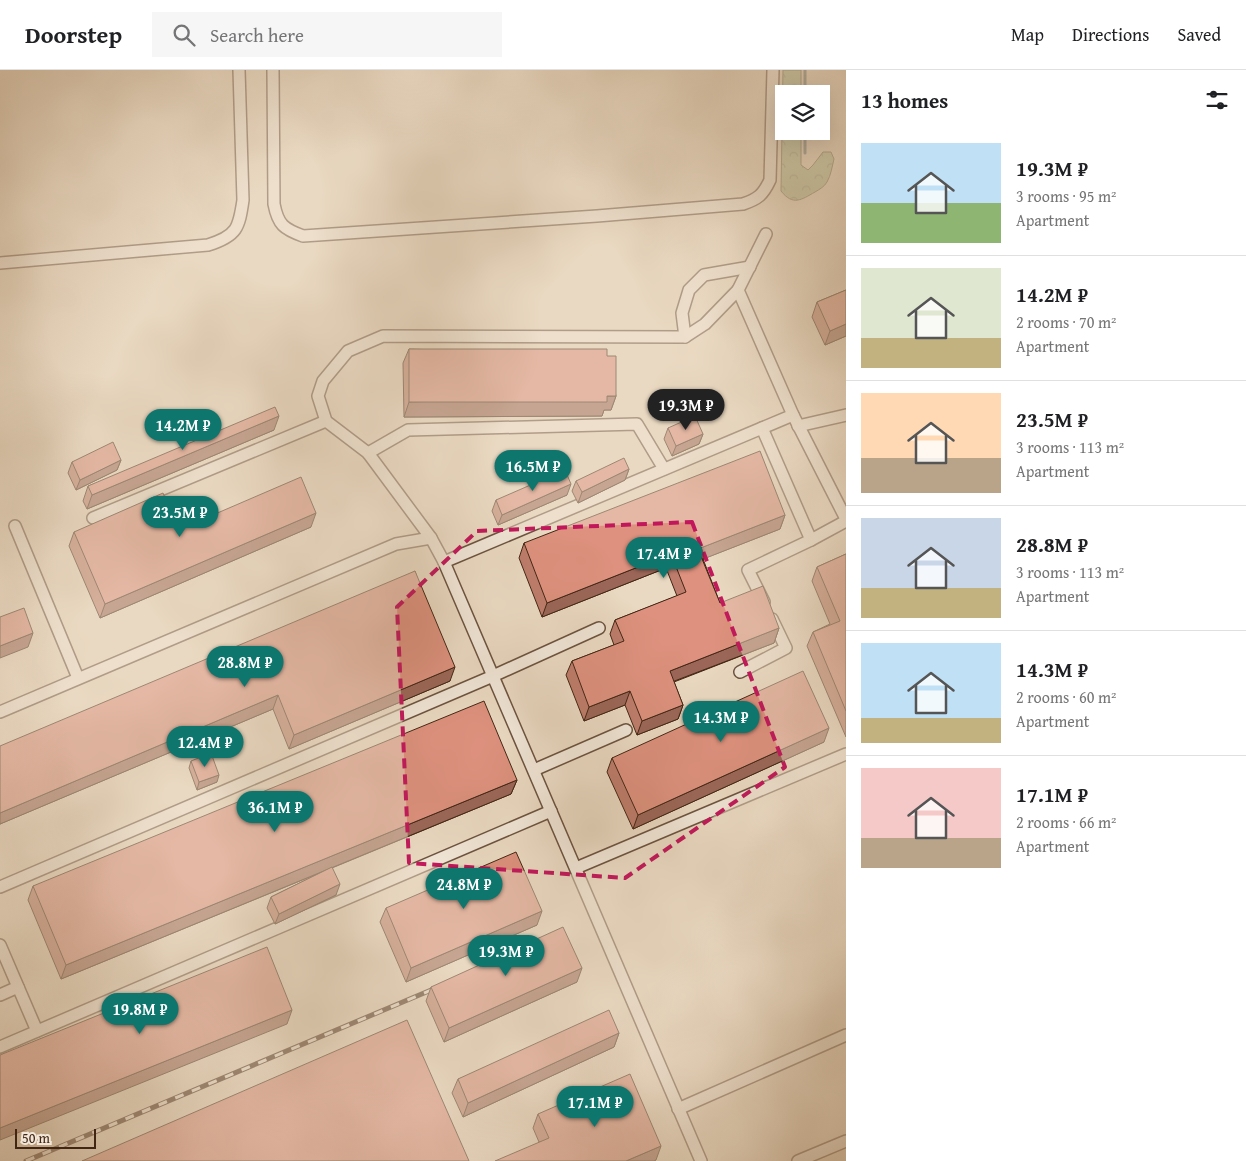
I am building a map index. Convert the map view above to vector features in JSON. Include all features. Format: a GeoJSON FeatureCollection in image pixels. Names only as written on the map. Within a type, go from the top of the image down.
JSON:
{"type":"FeatureCollection","features":[{"type":"Feature","properties":{"kind":"lane"},"geometry":{"type":"LineString","coordinates":[[0,263],[208,245],[225,240],[237,228],[243,200],[240,70]]}},
{"type":"Feature","properties":{"kind":"lane"},"geometry":{"type":"LineString","coordinates":[[273,70],[274,204],[277,218],[282,226],[289,231],[303,236],[606,215],[743,204],[755,200],[764,193],[770,180],[773,70]]}},
{"type":"Feature","properties":{"kind":"lane"},"geometry":{"type":"LineString","coordinates":[[701,1161],[444,562],[431,538],[368,453],[326,421],[318,396],[323,381],[348,351],[383,336],[684,337],[705,324],[738,290],[766,234]]}},
{"type":"Feature","properties":{"kind":"lane"},"geometry":{"type":"LineString","coordinates":[[684,337],[682,313],[689,290],[704,275],[750,267]]}},
{"type":"Feature","properties":{"kind":"lane"},"geometry":{"type":"LineString","coordinates":[[738,290],[798,426],[846,520],[812,540],[748,570],[786,648],[740,672]]}},
{"type":"Feature","properties":{"kind":"lane"},"geometry":{"type":"LineString","coordinates":[[444,562],[793,415]]}},
{"type":"Feature","properties":{"kind":"lane"},"geometry":{"type":"LineString","coordinates":[[798,426],[846,415]]}},
{"type":"Feature","properties":{"kind":"lane"},"geometry":{"type":"LineString","coordinates":[[93,518],[326,421]]}},
{"type":"Feature","properties":{"kind":"lane"},"geometry":{"type":"LineString","coordinates":[[368,453],[408,430],[637,424],[664,469]]}},
{"type":"Feature","properties":{"kind":"lane"},"geometry":{"type":"LineString","coordinates":[[762,428],[812,540]]}},
{"type":"Feature","properties":{"kind":"lane"},"geometry":{"type":"LineString","coordinates":[[15,526],[78,678]]}},
{"type":"Feature","properties":{"kind":"lane"},"geometry":{"type":"LineString","coordinates":[[0,712],[396,544],[431,538]]}},
{"type":"Feature","properties":{"kind":"lane"},"geometry":{"type":"LineString","coordinates":[[0,887],[493,676],[599,628]]}},
{"type":"Feature","properties":{"kind":"lane"},"geometry":{"type":"LineString","coordinates":[[534,770],[626,730]]}},
{"type":"Feature","properties":{"kind":"lane"},"geometry":{"type":"LineString","coordinates":[[576,868],[846,754]]}},
{"type":"Feature","properties":{"kind":"lane"},"geometry":{"type":"LineString","coordinates":[[0,1047],[551,811]]}},
{"type":"Feature","properties":{"kind":"lane"},"geometry":{"type":"LineString","coordinates":[[0,945],[37,1031]]}},
{"type":"Feature","properties":{"kind":"lane"},"geometry":{"type":"LineString","coordinates":[[0,995],[18,987]]}},
{"type":"Feature","properties":{"kind":"lane"},"geometry":{"type":"LineString","coordinates":[[678,1109],[846,1035]]}},
{"type":"Feature","properties":{"kind":"lane"},"geometry":{"type":"LineString","coordinates":[[798,1161],[846,1141]]}},
{"type":"Feature","properties":{"kind":"highlighted area"},"geometry":{"type":"Polygon","coordinates":[[[692,522],[785,767],[625,878],[409,863],[397,607],[477,531],[692,522]]]}},
{"type":"Feature","properties":{"kind":"green space"},"geometry":{"type":"Polygon","coordinates":[[[783,70],[801,70],[801,85],[783,85],[783,70]]]}},
{"type":"Feature","properties":{"kind":"green space"},"geometry":{"type":"Polygon","coordinates":[[[782,140],[801,140],[801,165],[808,170],[823,152],[831,152],[834,159],[829,177],[825,185],[820,189],[797,200],[789,199],[781,191],[782,140]]]}},
{"type":"Feature","properties":{"kind":"building"},"geometry":{"type":"Polygon","coordinates":[[[846,290],[846,324],[830,331],[817,302],[846,290]]]}},
{"type":"Feature","properties":{"kind":"building"},"geometry":{"type":"Polygon","coordinates":[[[409,349],[607,349],[607,356],[616,356],[616,396],[607,396],[607,402],[409,402],[409,349]]]}},
{"type":"Feature","properties":{"kind":"building"},"geometry":{"type":"Polygon","coordinates":[[[275,407],[279,416],[92,495],[88,486],[275,407]]]}},
{"type":"Feature","properties":{"kind":"building"},"geometry":{"type":"Polygon","coordinates":[[[695,416],[703,434],[676,446],[668,428],[695,416]]]}},
{"type":"Feature","properties":{"kind":"building"},"geometry":{"type":"Polygon","coordinates":[[[113,442],[121,460],[80,480],[72,462],[113,442]]]}},
{"type":"Feature","properties":{"kind":"building"},"geometry":{"type":"Polygon","coordinates":[[[760,451],[785,515],[698,549],[720,603],[763,586],[779,628],[670,671],[683,705],[642,721],[630,691],[589,707],[572,661],[624,641],[615,620],[686,592],[671,554],[547,603],[524,543],[760,451]]]}},
{"type":"Feature","properties":{"kind":"building"},"geometry":{"type":"Polygon","coordinates":[[[624,458],[629,469],[582,492],[576,481],[624,458]]]}},
{"type":"Feature","properties":{"kind":"building"},"geometry":{"type":"Polygon","coordinates":[[[565,470],[571,484],[502,515],[496,500],[565,470]]]}},
{"type":"Feature","properties":{"kind":"building"},"geometry":{"type":"Polygon","coordinates":[[[301,477],[316,513],[105,604],[74,532],[163,493],[178,530],[301,477]]]}},
{"type":"Feature","properties":{"kind":"building"},"geometry":{"type":"Polygon","coordinates":[[[846,554],[846,711],[813,632],[840,621],[817,567],[846,554]]]}},
{"type":"Feature","properties":{"kind":"building"},"geometry":{"type":"Polygon","coordinates":[[[415,571],[455,667],[294,735],[278,695],[0,813],[0,746],[415,571]]]}},
{"type":"Feature","properties":{"kind":"building"},"geometry":{"type":"Polygon","coordinates":[[[24,608],[33,633],[0,646],[0,617],[24,608]]]}},
{"type":"Feature","properties":{"kind":"building"},"geometry":{"type":"Polygon","coordinates":[[[803,671],[829,728],[638,815],[612,758],[803,671]]]}},
{"type":"Feature","properties":{"kind":"building"},"geometry":{"type":"Polygon","coordinates":[[[484,701],[517,780],[66,965],[33,886],[484,701]]]}},
{"type":"Feature","properties":{"kind":"building"},"geometry":{"type":"Polygon","coordinates":[[[211,753],[219,775],[199,782],[191,761],[211,753]]]}},
{"type":"Feature","properties":{"kind":"building"},"geometry":{"type":"Polygon","coordinates":[[[516,852],[542,911],[411,968],[386,908],[516,852]]]}},
{"type":"Feature","properties":{"kind":"building"},"geometry":{"type":"Polygon","coordinates":[[[332,867],[340,884],[279,914],[271,897],[332,867]]]}},
{"type":"Feature","properties":{"kind":"building"},"geometry":{"type":"Polygon","coordinates":[[[563,927],[582,968],[449,1028],[431,987],[563,927]]]}},
{"type":"Feature","properties":{"kind":"building"},"geometry":{"type":"Polygon","coordinates":[[[267,947],[292,1010],[0,1128],[0,1055],[267,947]]]}},
{"type":"Feature","properties":{"kind":"building"},"geometry":{"type":"Polygon","coordinates":[[[609,1010],[619,1033],[468,1103],[458,1079],[609,1010]]]}},
{"type":"Feature","properties":{"kind":"building"},"geometry":{"type":"Polygon","coordinates":[[[407,1020],[469,1161],[82,1161],[407,1020]]]}},
{"type":"Feature","properties":{"kind":"building"},"geometry":{"type":"Polygon","coordinates":[[[630,1074],[661,1146],[626,1161],[495,1161],[549,1138],[538,1114],[630,1074]]]}},
{"type":"Feature","properties":{"kind":"waterway"},"geometry":{"type":"LineString","coordinates":[[805,70],[805,85]]}},
{"type":"Feature","properties":{"kind":"waterway"},"geometry":{"type":"LineString","coordinates":[[805,140],[805,153]]}},
{"type":"Feature","properties":{"kind":"railway"},"geometry":{"type":"LineString","coordinates":[[26,1161],[443,985]]}}]}
